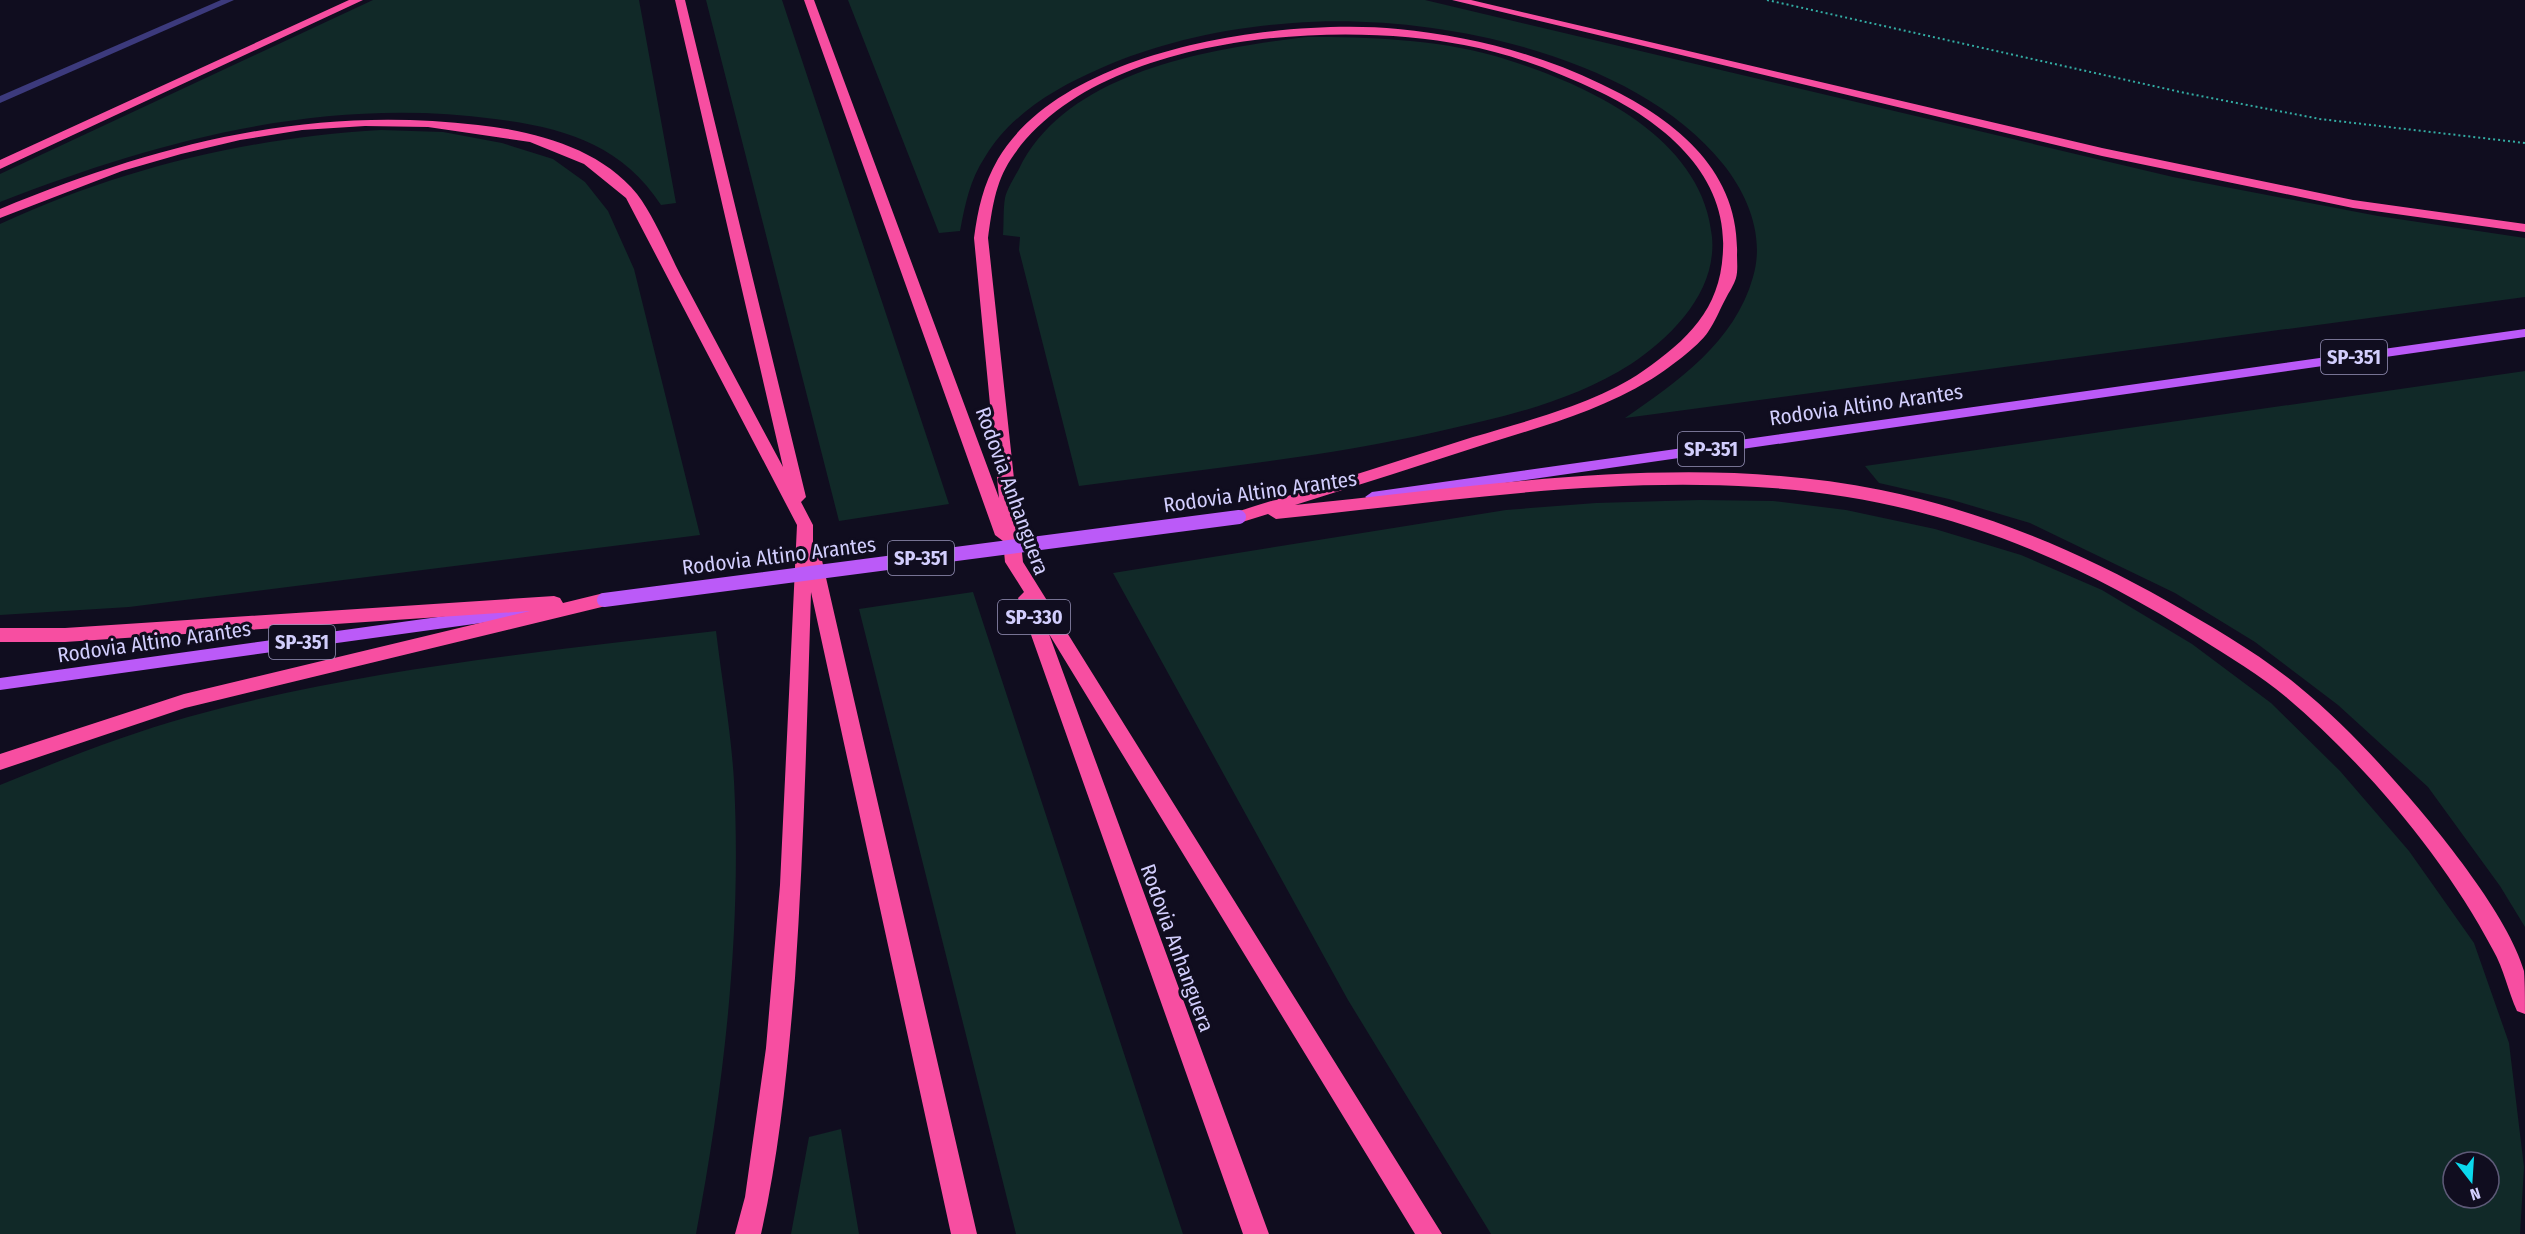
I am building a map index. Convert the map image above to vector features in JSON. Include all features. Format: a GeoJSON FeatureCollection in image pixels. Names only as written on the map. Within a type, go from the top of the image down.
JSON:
{"type":"FeatureCollection","features":[{"type":"Feature","properties":{"kind":"highway"},"geometry":{"type":"LineString","coordinates":[[0,165],[358,0]]}},
{"type":"Feature","properties":{"kind":"highway"},"geometry":{"type":"LineString","coordinates":[[680,0],[805,525],[964,1234]]}},
{"type":"Feature","properties":{"kind":"highway","name":"Rodovia Anhanguera"},"geometry":{"type":"LineString","coordinates":[[809,0],[1256,1234]]}},
{"type":"Feature","properties":{"kind":"highway"},"geometry":{"type":"LineString","coordinates":[[1457,0],[2102,152],[2353,204],[2525,228]]}},
{"type":"Feature","properties":{"kind":"highway"},"geometry":{"type":"LineString","coordinates":[[1239,517],[1574,411],[1646,376],[1701,332],[1729,278],[1731,228],[1718,189],[1695,153],[1660,122],[1624,99],[1565,71],[1514,53],[1462,41],[1396,32],[1324,30],[1250,37],[1180,51],[1137,65],[1074,94],[1033,125],[1005,158],[987,196],[981,238],[1014,562],[1429,1234]]}},
{"type":"Feature","properties":{"kind":"highway"},"geometry":{"type":"LineString","coordinates":[[0,214],[54,190],[156,156],[247,136],[324,124],[398,120],[458,124],[515,134],[564,149],[601,168],[632,196],[805,525],[791,885],[780,1024],[757,1197],[748,1234]]}},
{"type":"Feature","properties":{"kind":"highway"},"geometry":{"type":"LineString","coordinates":[[1239,517],[1611,481],[1699,479],[1826,487],[1922,505],[2017,535],[2112,577],[2190,622],[2289,689],[2376,771],[2436,846],[2502,945],[2525,1004]]}},
{"type":"Feature","properties":{"kind":"highway"},"geometry":{"type":"LineString","coordinates":[[0,635],[65,635],[604,600]]}},
{"type":"Feature","properties":{"kind":"highway"},"geometry":{"type":"LineString","coordinates":[[0,762],[184,701],[604,600]]}},
{"type":"Feature","properties":{"kind":"main road","name":"Rodovia Altino Arantes"},"geometry":{"type":"LineString","coordinates":[[0,684],[604,600],[1239,517],[2525,333]]}},
{"type":"Feature","properties":{"kind":"street"},"geometry":{"type":"LineString","coordinates":[[0,100],[229,0]]}},
{"type":"Feature","properties":{"kind":"path"},"geometry":{"type":"LineString","coordinates":[[1767,0],[2185,93],[2320,119],[2525,143]]}},
{"type":"Feature","properties":{"kind":"green space"},"geometry":{"type":"Polygon","coordinates":[[[373,0],[639,0],[676,203],[661,205],[628,167],[589,142],[567,134],[520,123],[431,113],[368,114],[305,119],[243,129],[181,142],[120,160],[0,202],[0,174],[373,0]]]}},
{"type":"Feature","properties":{"kind":"green space"},"geometry":{"type":"Polygon","coordinates":[[[706,0],[782,0],[949,504],[839,521],[706,0]]]}},
{"type":"Feature","properties":{"kind":"green space"},"geometry":{"type":"Polygon","coordinates":[[[848,0],[1425,0],[2173,177],[2378,216],[2525,238],[2525,297],[1625,418],[1684,375],[1718,341],[1733,321],[1744,300],[1753,277],[1757,247],[1747,203],[1723,164],[1685,126],[1638,94],[1584,68],[1526,48],[1466,34],[1405,25],[1347,21],[1243,28],[1170,44],[1122,59],[1066,85],[1035,104],[1007,128],[980,165],[969,192],[960,231],[939,233],[848,0]]]}},
{"type":"Feature","properties":{"kind":"green space"},"geometry":{"type":"Polygon","coordinates":[[[1307,37],[1401,40],[1472,50],[1564,80],[1632,117],[1662,141],[1686,169],[1704,201],[1712,237],[1712,257],[1700,294],[1676,326],[1647,353],[1585,389],[1536,407],[1461,426],[1348,449],[1079,486],[1019,250],[1020,237],[1003,235],[1007,191],[1041,136],[1070,109],[1105,87],[1185,58],[1307,37]]]}},
{"type":"Feature","properties":{"kind":"green space"},"geometry":{"type":"Polygon","coordinates":[[[381,130],[443,132],[502,143],[553,159],[585,182],[608,211],[634,269],[700,535],[129,607],[0,615],[0,224],[92,187],[186,159],[282,140],[381,130]]]}},
{"type":"Feature","properties":{"kind":"green space"},"geometry":{"type":"Polygon","coordinates":[[[2525,371],[2525,927],[2500,886],[2428,787],[2338,705],[2255,642],[2175,593],[2030,523],[1949,499],[1879,483],[1865,466],[2525,371]]]}},
{"type":"Feature","properties":{"kind":"green space"},"geometry":{"type":"Polygon","coordinates":[[[1700,500],[1773,501],[1846,510],[1935,529],[2021,555],[2102,590],[2192,644],[2271,703],[2340,771],[2409,851],[2474,943],[2509,1043],[2524,1167],[2520,1234],[1491,1234],[1348,1000],[1113,573],[1506,510],[1596,503],[1700,500]]]}},
{"type":"Feature","properties":{"kind":"green space"},"geometry":{"type":"Polygon","coordinates":[[[973,592],[1183,1234],[1016,1234],[859,609],[973,592]]]}},
{"type":"Feature","properties":{"kind":"green space"},"geometry":{"type":"Polygon","coordinates":[[[716,631],[734,781],[735,895],[733,952],[722,1065],[696,1234],[0,1234],[0,785],[93,748],[164,724],[253,700],[318,686],[450,664],[716,631]]]}},
{"type":"Feature","properties":{"kind":"green space"},"geometry":{"type":"Polygon","coordinates":[[[841,1129],[859,1234],[791,1234],[809,1137],[841,1129]]]}}]}
